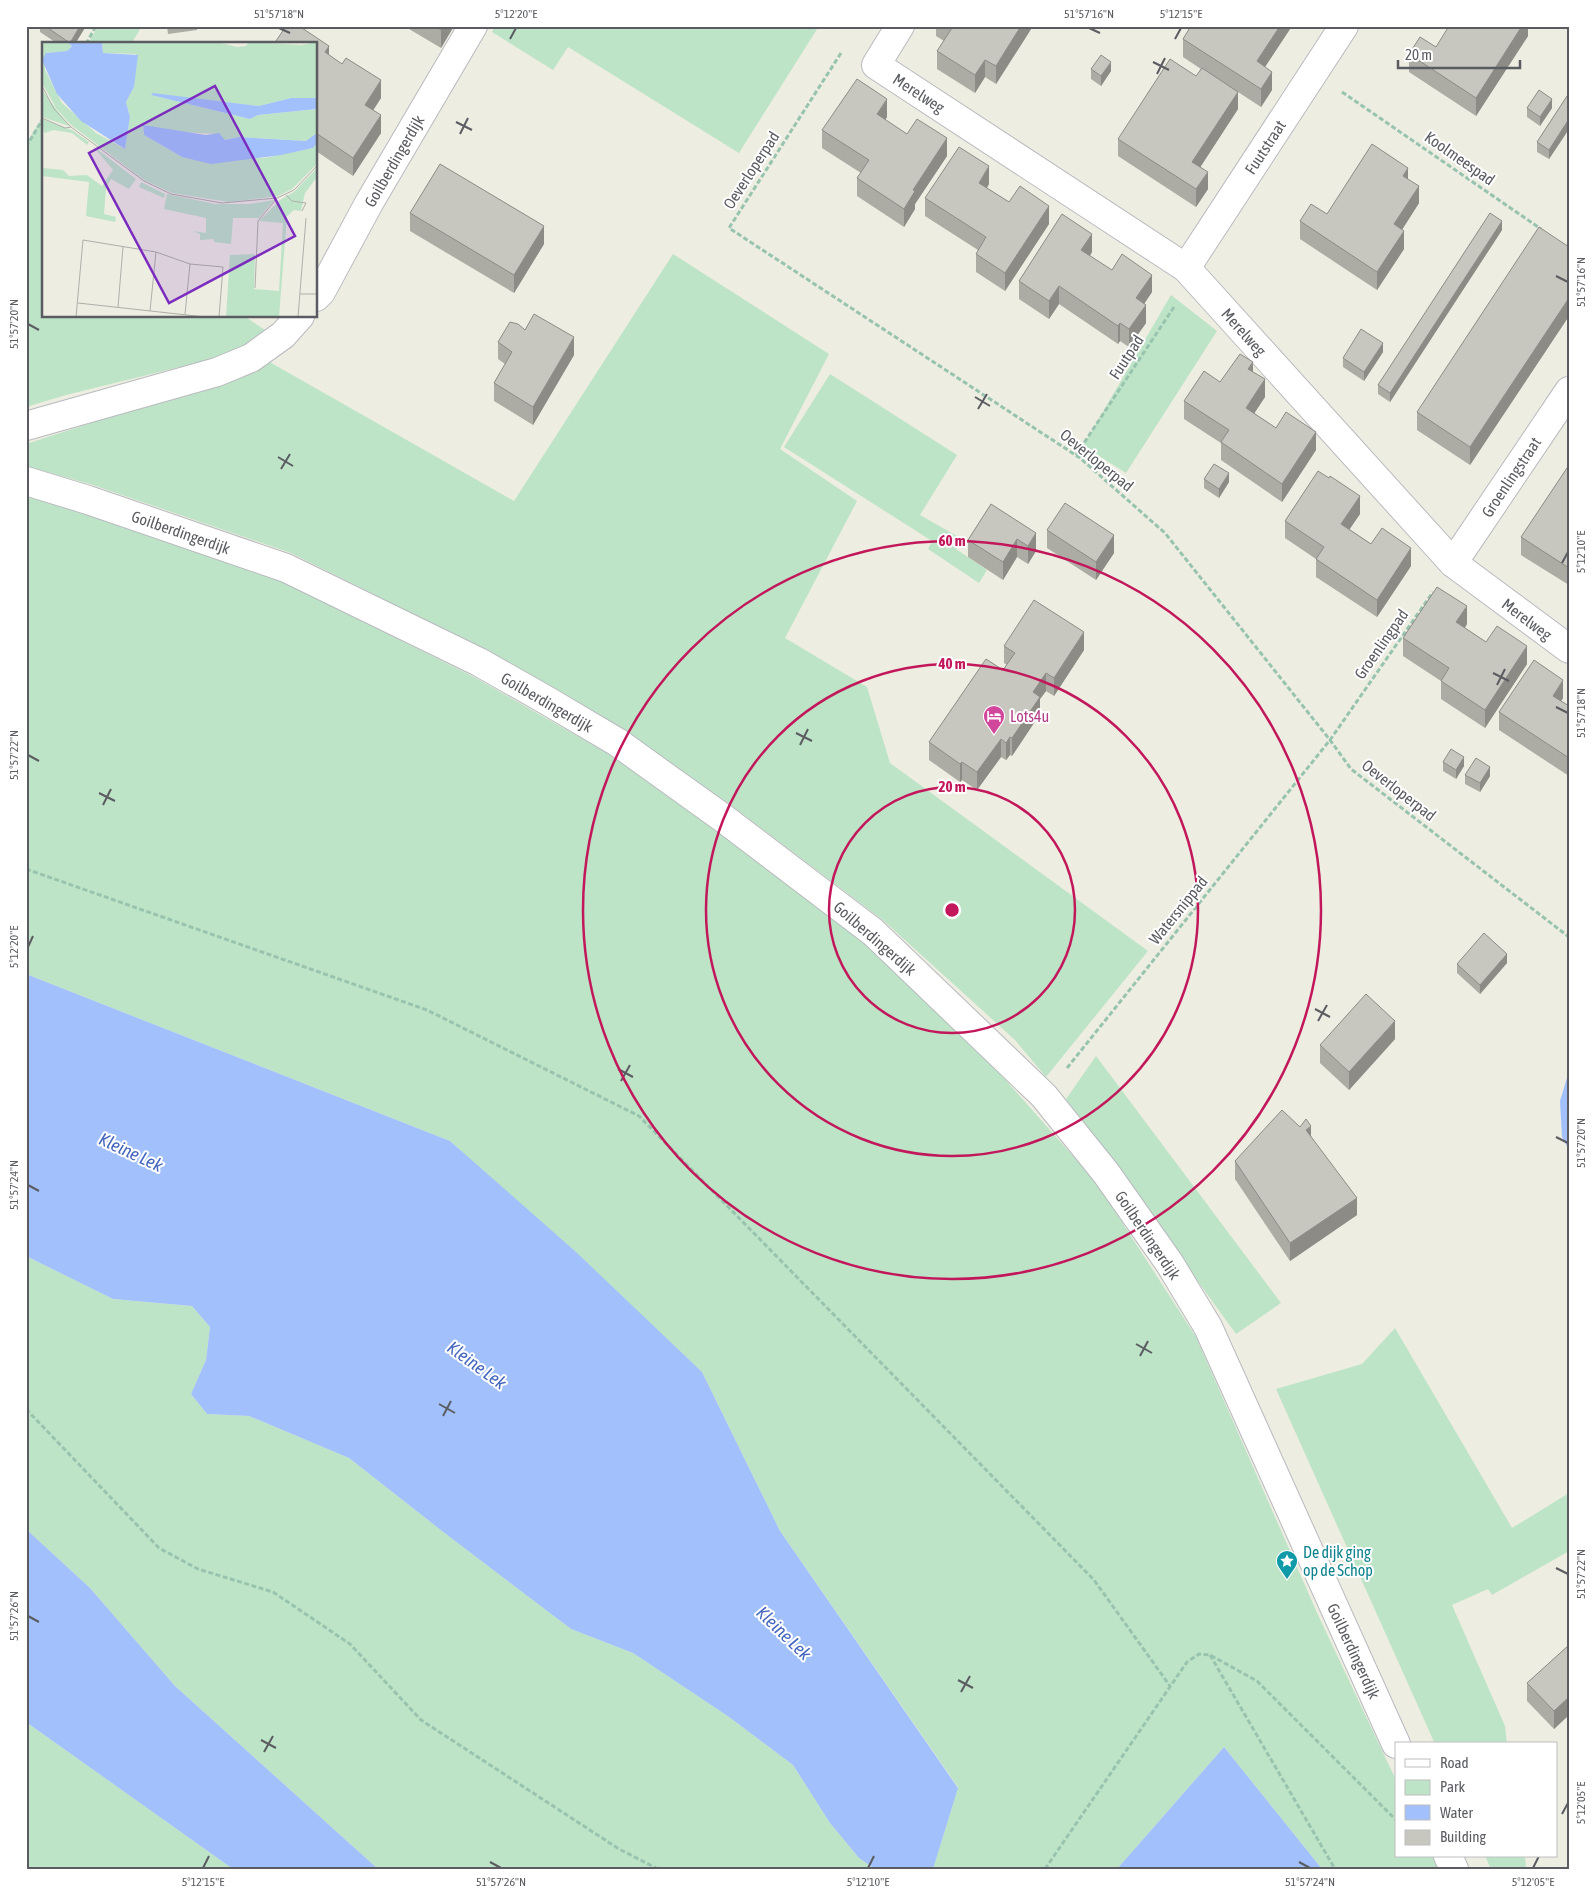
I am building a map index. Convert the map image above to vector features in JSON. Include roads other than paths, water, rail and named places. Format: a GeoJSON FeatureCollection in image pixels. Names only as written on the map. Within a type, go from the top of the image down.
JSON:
{"type":"FeatureCollection","features":[{"type":"Feature","properties":{"kind":"street","name":"Goilberdingerdijk"},"geometry":{"type":"LineString","coordinates":[[318,295],[369,203],[473,26]]}},
{"type":"Feature","properties":{"kind":"street","name":"Merelweg"},"geometry":{"type":"LineString","coordinates":[[900,26],[876,65],[1186,268],[1453,563],[1569,649]]}},
{"type":"Feature","properties":{"kind":"street","name":"Fuutstraat"},"geometry":{"type":"LineString","coordinates":[[1186,268],[1344,26]]}},
{"type":"Feature","properties":{"kind":"street"},"geometry":{"type":"LineString","coordinates":[[26,426],[217,372],[252,358],[284,335],[298,318]]}},
{"type":"Feature","properties":{"kind":"street","name":"Groenlingstraat"},"geometry":{"type":"LineString","coordinates":[[1453,563],[1569,391]]}},
{"type":"Feature","properties":{"kind":"street","name":"Goilberdingerdijk"},"geometry":{"type":"LineString","coordinates":[[26,481],[88,500],[286,568],[479,662],[617,742],[723,818],[873,932],[1044,1096],[1106,1173],[1170,1264],[1208,1327],[1395,1742]]}},
{"type":"Feature","properties":{"kind":"water","name":"Kleine Lek"},"geometry":{"type":"Polygon","coordinates":[[[26,974],[450,1141],[576,1252],[702,1372],[780,1531],[958,1788],[933,1869],[875,1869],[859,1858],[830,1823],[793,1765],[729,1717],[633,1653],[571,1629],[349,1458],[249,1416],[207,1414],[191,1394],[206,1360],[210,1327],[192,1306],[113,1299],[26,1256],[26,974]]]}},
{"type":"Feature","properties":{"kind":"water"},"geometry":{"type":"Polygon","coordinates":[[[1569,1071],[1569,1150],[1562,1137],[1560,1101],[1569,1071]]]}},
{"type":"Feature","properties":{"kind":"water"},"geometry":{"type":"Polygon","coordinates":[[[26,1529],[90,1588],[175,1686],[378,1869],[233,1869],[26,1722],[26,1529]]]}},
{"type":"Feature","properties":{"kind":"water"},"geometry":{"type":"Polygon","coordinates":[[[1224,1747],[1322,1869],[1117,1869],[1224,1747]]]}},
{"type":"Feature","properties":{"kind":"place","name":"Lots4u"},"geometry":{"type":"Point","coordinates":[994,735]}},
{"type":"Feature","properties":{"kind":"place","name":"De dijk ging op de Schop"},"geometry":{"type":"Point","coordinates":[1287,1580]}}]}
